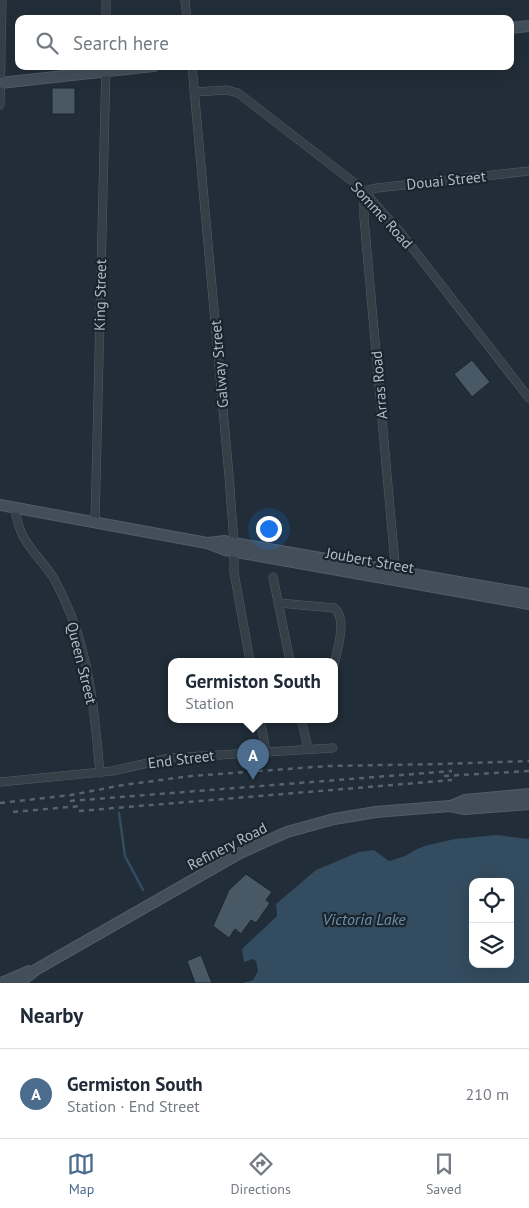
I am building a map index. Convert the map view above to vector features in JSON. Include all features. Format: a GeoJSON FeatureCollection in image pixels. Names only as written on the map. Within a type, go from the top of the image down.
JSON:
{"type":"FeatureCollection","features":[{"type":"Feature","properties":{"kind":"main road"},"geometry":{"type":"LineString","coordinates":[[514,28],[529,26]]}},
{"type":"Feature","properties":{"kind":"main road"},"geometry":{"type":"LineString","coordinates":[[0,83],[98,70]]}},
{"type":"Feature","properties":{"kind":"main road","name":"Joubert Street"},"geometry":{"type":"LineString","coordinates":[[0,505],[207,543],[225,550],[234,547],[529,594]]}},
{"type":"Feature","properties":{"kind":"main road","name":"Joubert Street"},"geometry":{"type":"LineString","coordinates":[[396,574],[529,604]]}},
{"type":"Feature","properties":{"kind":"main road"},"geometry":{"type":"LineString","coordinates":[[450,806],[464,800],[529,794]]}},
{"type":"Feature","properties":{"kind":"main road"},"geometry":{"type":"LineString","coordinates":[[450,806],[465,809],[529,804]]}},
{"type":"Feature","properties":{"kind":"main road","name":"Refinery Road"},"geometry":{"type":"LineString","coordinates":[[19,983],[37,969],[240,853],[280,836],[334,819],[376,812],[450,806]]}},
{"type":"Feature","properties":{"kind":"main road","name":"Refinery Road"},"geometry":{"type":"LineString","coordinates":[[1,983],[37,969]]}},
{"type":"Feature","properties":{"kind":"street"},"geometry":{"type":"LineString","coordinates":[[0,105],[2,0]]}},
{"type":"Feature","properties":{"kind":"street"},"geometry":{"type":"LineString","coordinates":[[106,0],[106,15]]}},
{"type":"Feature","properties":{"kind":"street"},"geometry":{"type":"LineString","coordinates":[[185,0],[187,15]]}},
{"type":"Feature","properties":{"kind":"street","name":"King Street"},"geometry":{"type":"LineString","coordinates":[[95,523],[106,70]]}},
{"type":"Feature","properties":{"kind":"street","name":"Galway Street"},"geometry":{"type":"LineString","coordinates":[[192,70],[234,547],[234,572],[249,658]]}},
{"type":"Feature","properties":{"kind":"street","name":"Somme Road"},"geometry":{"type":"LineString","coordinates":[[194,92],[228,90],[238,93],[353,180],[400,232],[529,398]]}},
{"type":"Feature","properties":{"kind":"street","name":"Douai Street"},"geometry":{"type":"LineString","coordinates":[[364,191],[384,187],[529,171]]}},
{"type":"Feature","properties":{"kind":"street","name":"Arras Road"},"geometry":{"type":"LineString","coordinates":[[364,191],[365,228],[396,574]]}},
{"type":"Feature","properties":{"kind":"street","name":"Queen Street"},"geometry":{"type":"LineString","coordinates":[[15,508],[18,526],[24,540],[54,578],[72,617],[84,655],[89,682],[100,773]]}},
{"type":"Feature","properties":{"kind":"street"},"geometry":{"type":"LineString","coordinates":[[274,577],[289,658]]}},
{"type":"Feature","properties":{"kind":"street"},"geometry":{"type":"LineString","coordinates":[[279,603],[334,608],[338,610],[342,622],[335,658]]}},
{"type":"Feature","properties":{"kind":"street"},"geometry":{"type":"LineString","coordinates":[[261,723],[266,751]]}},
{"type":"Feature","properties":{"kind":"street"},"geometry":{"type":"LineString","coordinates":[[302,723],[308,748]]}},
{"type":"Feature","properties":{"kind":"street","name":"End Street"},"geometry":{"type":"LineString","coordinates":[[0,782],[100,773],[170,758],[308,748],[333,748]]}},
{"type":"Feature","properties":{"kind":"water","name":"Victoria Lake"},"geometry":{"type":"Polygon","coordinates":[[[497,835],[529,839],[529,983],[243,983],[253,980],[258,971],[256,961],[252,959],[244,962],[242,949],[277,916],[276,904],[316,870],[359,852],[374,850],[389,861],[428,845],[455,839],[497,835]]]}},
{"type":"Feature","properties":{"kind":"building"},"geometry":{"type":"Polygon","coordinates":[[[52,88],[75,88],[75,114],[52,114],[52,88]]]}},
{"type":"Feature","properties":{"kind":"building"},"geometry":{"type":"Polygon","coordinates":[[[472,360],[490,382],[472,397],[454,374],[472,360]]]}},
{"type":"Feature","properties":{"kind":"building"},"geometry":{"type":"Polygon","coordinates":[[[246,874],[272,892],[266,900],[270,903],[256,923],[251,920],[241,934],[235,929],[229,938],[213,926],[229,890],[246,874]]]}},
{"type":"Feature","properties":{"kind":"building"},"geometry":{"type":"Polygon","coordinates":[[[201,955],[212,983],[195,983],[187,961],[201,955]]]}},
{"type":"Feature","properties":{"kind":"waterway"},"geometry":{"type":"LineString","coordinates":[[119,813],[125,856],[143,890]]}},
{"type":"Feature","properties":{"kind":"railway"},"geometry":{"type":"LineString","coordinates":[[0,803],[71,795],[123,785],[191,776],[328,766],[529,761]]}},
{"type":"Feature","properties":{"kind":"railway"},"geometry":{"type":"LineString","coordinates":[[70,801],[452,771]]}},
{"type":"Feature","properties":{"kind":"railway"},"geometry":{"type":"LineString","coordinates":[[444,776],[529,771]]}},
{"type":"Feature","properties":{"kind":"railway"},"geometry":{"type":"LineString","coordinates":[[79,811],[452,780]]}},
{"type":"Feature","properties":{"kind":"railway"},"geometry":{"type":"LineString","coordinates":[[13,812],[80,806]]}},
{"type":"Feature","properties":{"kind":"place","name":"Germiston South"},"geometry":{"type":"Point","coordinates":[253,780]}}]}
